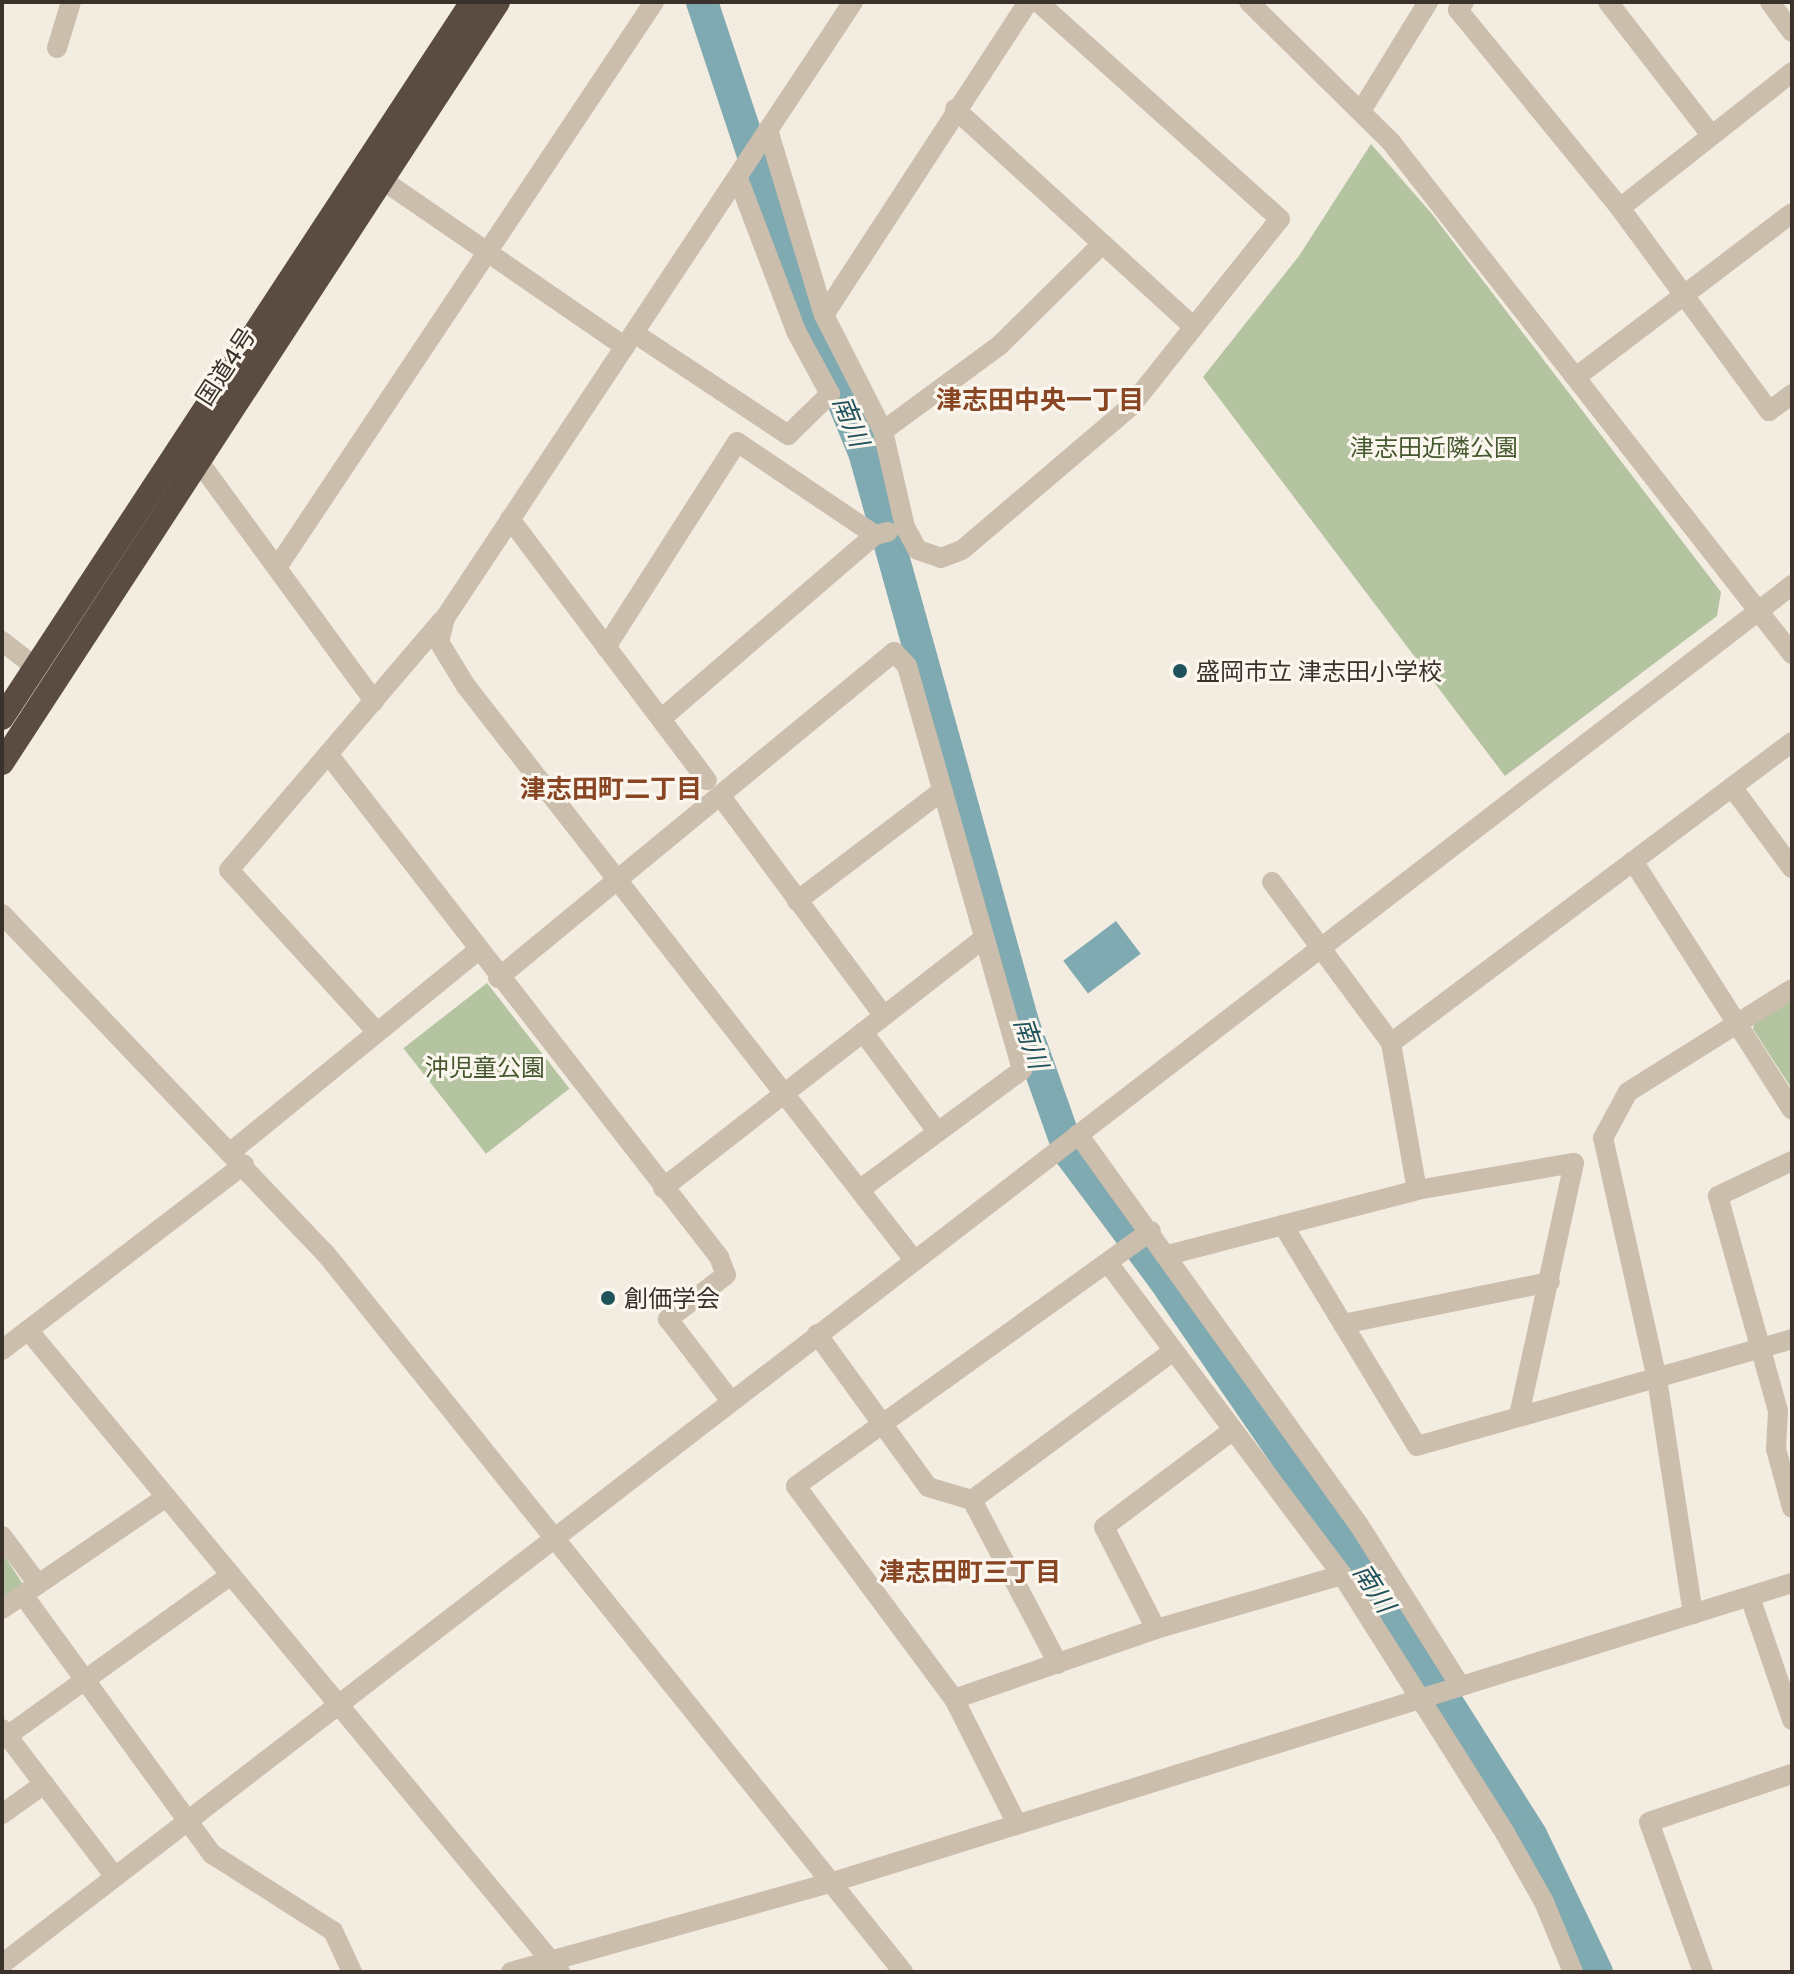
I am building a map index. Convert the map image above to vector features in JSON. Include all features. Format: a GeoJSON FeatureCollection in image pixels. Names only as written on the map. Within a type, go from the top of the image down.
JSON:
{"type":"FeatureCollection","features":[{"type":"Feature","properties":{"kind":"highway","name":"国道4号"},"geometry":{"type":"LineString","coordinates":[[2,718],[472,2]]}},
{"type":"Feature","properties":{"kind":"highway","name":"国道4号"},"geometry":{"type":"LineString","coordinates":[[2,763],[197,459],[498,2]]}},
{"type":"Feature","properties":{"kind":"street"},"geometry":{"type":"LineString","coordinates":[[57,48],[71,2]]}},
{"type":"Feature","properties":{"kind":"street"},"geometry":{"type":"LineString","coordinates":[[278,566],[654,2]]}},
{"type":"Feature","properties":{"kind":"street"},"geometry":{"type":"LineString","coordinates":[[377,1032],[229,870],[445,618],[853,2]]}},
{"type":"Feature","properties":{"kind":"street"},"geometry":{"type":"LineString","coordinates":[[824,315],[955,109],[1028,2]]}},
{"type":"Feature","properties":{"kind":"street"},"geometry":{"type":"LineString","coordinates":[[768,130],[824,315],[883,431],[903,527],[918,550],[941,558],[962,550],[1131,406],[1280,219],[1038,2]]}},
{"type":"Feature","properties":{"kind":"street"},"geometry":{"type":"LineString","coordinates":[[1249,2],[1361,111],[1576,377],[1792,654]]}},
{"type":"Feature","properties":{"kind":"street"},"geometry":{"type":"LineString","coordinates":[[1361,111],[1428,2]]}},
{"type":"Feature","properties":{"kind":"street"},"geometry":{"type":"LineString","coordinates":[[1464,2],[1458,10],[1620,208],[1682,297],[1769,411],[1792,394]]}},
{"type":"Feature","properties":{"kind":"street"},"geometry":{"type":"LineString","coordinates":[[1608,2],[1711,135]]}},
{"type":"Feature","properties":{"kind":"street"},"geometry":{"type":"LineString","coordinates":[[1770,2],[1792,32]]}},
{"type":"Feature","properties":{"kind":"street"},"geometry":{"type":"LineString","coordinates":[[1620,208],[1792,72]]}},
{"type":"Feature","properties":{"kind":"street"},"geometry":{"type":"LineString","coordinates":[[955,109],[1194,327]]}},
{"type":"Feature","properties":{"kind":"street"},"geometry":{"type":"LineString","coordinates":[[738,178],[796,331],[830,394],[760,457]]}},
{"type":"Feature","properties":{"kind":"street"},"geometry":{"type":"LineString","coordinates":[[381,179],[487,252],[788,435]]}},
{"type":"Feature","properties":{"kind":"street"},"geometry":{"type":"LineString","coordinates":[[1576,377],[1792,213]]}},
{"type":"Feature","properties":{"kind":"street"},"geometry":{"type":"LineString","coordinates":[[883,431],[1000,345],[1102,244]]}},
{"type":"Feature","properties":{"kind":"street"},"geometry":{"type":"LineString","coordinates":[[606,647],[737,442],[878,534]]}},
{"type":"Feature","properties":{"kind":"street"},"geometry":{"type":"LineString","coordinates":[[197,459],[374,701]]}},
{"type":"Feature","properties":{"kind":"street"},"geometry":{"type":"LineString","coordinates":[[510,519],[707,780]]}},
{"type":"Feature","properties":{"kind":"street"},"geometry":{"type":"LineString","coordinates":[[661,719],[878,534],[903,527]]}},
{"type":"Feature","properties":{"kind":"street"},"geometry":{"type":"LineString","coordinates":[[2,1964],[1792,585]]}},
{"type":"Feature","properties":{"kind":"street"},"geometry":{"type":"LineString","coordinates":[[445,618],[439,642],[466,686],[914,1260]]}},
{"type":"Feature","properties":{"kind":"street"},"geometry":{"type":"LineString","coordinates":[[2,641],[35,667]]}},
{"type":"Feature","properties":{"kind":"street"},"geometry":{"type":"LineString","coordinates":[[498,978],[722,798],[894,652],[907,666],[1022,1070],[936,1130],[859,1190]]}},
{"type":"Feature","properties":{"kind":"street"},"geometry":{"type":"LineString","coordinates":[[1391,1043],[1792,742]]}},
{"type":"Feature","properties":{"kind":"street"},"geometry":{"type":"LineString","coordinates":[[328,754],[477,951],[719,1257],[726,1275],[668,1319],[731,1401]]}},
{"type":"Feature","properties":{"kind":"street"},"geometry":{"type":"LineString","coordinates":[[1732,787],[1792,868]]}},
{"type":"Feature","properties":{"kind":"street"},"geometry":{"type":"LineString","coordinates":[[797,901],[942,791]]}},
{"type":"Feature","properties":{"kind":"street"},"geometry":{"type":"LineString","coordinates":[[722,798],[883,1015]]}},
{"type":"Feature","properties":{"kind":"street"},"geometry":{"type":"LineString","coordinates":[[1633,861],[1792,1110]]}},
{"type":"Feature","properties":{"kind":"street"},"geometry":{"type":"LineString","coordinates":[[1272,882],[1391,1043],[1417,1190]]}},
{"type":"Feature","properties":{"kind":"street"},"geometry":{"type":"LineString","coordinates":[[2,914],[238,1158],[326,1254],[558,1538],[903,1972]]}},
{"type":"Feature","properties":{"kind":"street"},"geometry":{"type":"LineString","coordinates":[[663,1188],[984,938]]}},
{"type":"Feature","properties":{"kind":"street"},"geometry":{"type":"LineString","coordinates":[[2,1350],[238,1158],[377,1032],[477,951]]}},
{"type":"Feature","properties":{"kind":"street"},"geometry":{"type":"LineString","coordinates":[[1693,1614],[1657,1379],[1603,1138],[1628,1092],[1792,989]]}},
{"type":"Feature","properties":{"kind":"street"},"geometry":{"type":"LineString","coordinates":[[863,1032],[936,1130]]}},
{"type":"Feature","properties":{"kind":"street"},"geometry":{"type":"LineString","coordinates":[[1078,1134],[1151,1231],[1359,1525],[1459,1684]]}},
{"type":"Feature","properties":{"kind":"street"},"geometry":{"type":"LineString","coordinates":[[1792,1161],[1718,1196],[1778,1411],[1776,1449],[1792,1508]]}},
{"type":"Feature","properties":{"kind":"street"},"geometry":{"type":"LineString","coordinates":[[1168,1255],[1417,1190],[1574,1163],[1519,1415]]}},
{"type":"Feature","properties":{"kind":"street"},"geometry":{"type":"LineString","coordinates":[[1283,1225],[1417,1446],[1792,1339]]}},
{"type":"Feature","properties":{"kind":"street"},"geometry":{"type":"LineString","coordinates":[[1017,1824],[954,1699],[796,1486],[1151,1231]]}},
{"type":"Feature","properties":{"kind":"street"},"geometry":{"type":"LineString","coordinates":[[1108,1263],[1342,1575],[1537,1888],[1573,1972]]}},
{"type":"Feature","properties":{"kind":"street"},"geometry":{"type":"LineString","coordinates":[[1343,1324],[1550,1282]]}},
{"type":"Feature","properties":{"kind":"street"},"geometry":{"type":"LineString","coordinates":[[28,1330],[556,1966]]}},
{"type":"Feature","properties":{"kind":"street"},"geometry":{"type":"LineString","coordinates":[[817,1334],[928,1487],[972,1500],[1058,1664]]}},
{"type":"Feature","properties":{"kind":"street"},"geometry":{"type":"LineString","coordinates":[[972,1500],[1173,1351]]}},
{"type":"Feature","properties":{"kind":"street"},"geometry":{"type":"LineString","coordinates":[[1156,1629],[1104,1527],[1233,1430]]}},
{"type":"Feature","properties":{"kind":"street"},"geometry":{"type":"LineString","coordinates":[[2,1609],[166,1497]]}},
{"type":"Feature","properties":{"kind":"street"},"geometry":{"type":"LineString","coordinates":[[2,1536],[30,1590],[86,1683],[186,1823],[212,1854],[333,1931],[352,1972]]}},
{"type":"Feature","properties":{"kind":"street"},"geometry":{"type":"LineString","coordinates":[[115,1877],[4,1732],[86,1683],[231,1575]]}},
{"type":"Feature","properties":{"kind":"street"},"geometry":{"type":"LineString","coordinates":[[954,1699],[1156,1629],[1342,1575]]}},
{"type":"Feature","properties":{"kind":"street"},"geometry":{"type":"LineString","coordinates":[[511,1972],[556,1966],[833,1882],[1416,1697],[1792,1583]]}},
{"type":"Feature","properties":{"kind":"street"},"geometry":{"type":"LineString","coordinates":[[1750,1597],[1792,1720]]}},
{"type":"Feature","properties":{"kind":"street"},"geometry":{"type":"LineString","coordinates":[[1703,1972],[1649,1822],[1792,1774]]}},
{"type":"Feature","properties":{"kind":"street"},"geometry":{"type":"LineString","coordinates":[[2,1814],[44,1784]]}},
{"type":"Feature","properties":{"kind":"green space","name":"津志田近隣公園"},"geometry":{"type":"Polygon","coordinates":[[[1371,144],[1432,214],[1721,592],[1717,616],[1505,776],[1203,377],[1299,256],[1371,144]]]}},
{"type":"Feature","properties":{"kind":"green space","name":"沖児童公園"},"geometry":{"type":"Polygon","coordinates":[[[487,983],[569,1089],[486,1154],[403,1048],[487,983]]]}},
{"type":"Feature","properties":{"kind":"green space"},"geometry":{"type":"Polygon","coordinates":[[[1792,998],[1792,1089],[1753,1029],[1754,1022],[1792,998]]]}},
{"type":"Feature","properties":{"kind":"green space"},"geometry":{"type":"Polygon","coordinates":[[[2,1552],[24,1586],[2,1602],[2,1552]]]}},
{"type":"Feature","properties":{"kind":"water"},"geometry":{"type":"Polygon","coordinates":[[[1116,921],[1141,954],[1088,993],[1063,961],[1116,921]]]}},
{"type":"Feature","properties":{"kind":"waterway","name":"南川"},"geometry":{"type":"LineString","coordinates":[[702,2],[800,297],[864,452],[1023,1022],[1070,1154],[1162,1277],[1361,1566],[1531,1835],[1597,1972]]}},
{"type":"Feature","properties":{"kind":"place","name":"盛岡市立 津志田小学校"},"geometry":{"type":"Point","coordinates":[1180,671]}},
{"type":"Feature","properties":{"kind":"place","name":"創価学会"},"geometry":{"type":"Point","coordinates":[608,1298]}},
{"type":"Feature","properties":{"kind":"district","name":"津志田中央一丁目"},"geometry":{"type":"Point","coordinates":[1040,400]}},
{"type":"Feature","properties":{"kind":"district","name":"津志田町二丁目"},"geometry":{"type":"Point","coordinates":[611,789]}},
{"type":"Feature","properties":{"kind":"district","name":"津志田町三丁目"},"geometry":{"type":"Point","coordinates":[970,1572]}}]}
